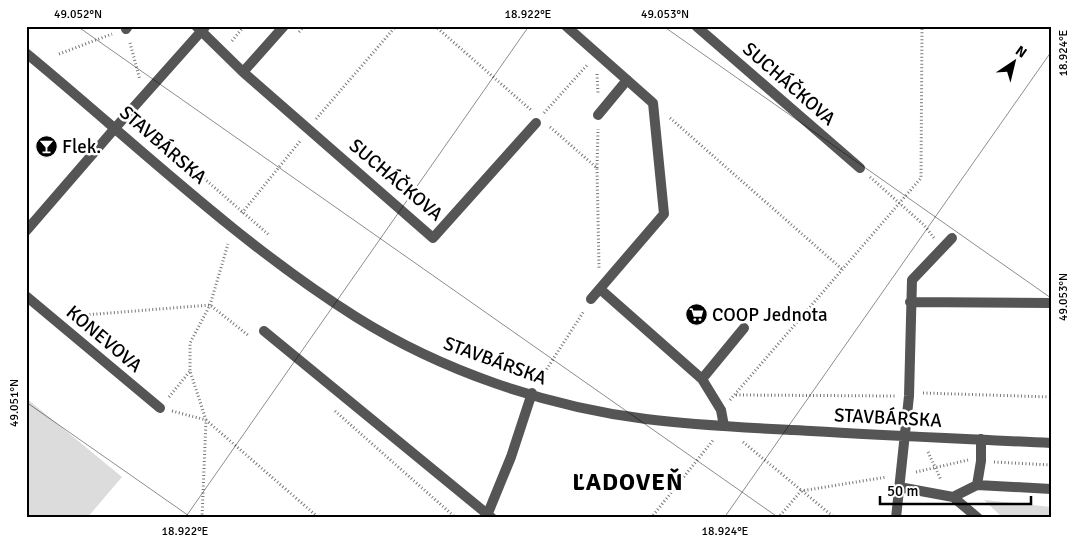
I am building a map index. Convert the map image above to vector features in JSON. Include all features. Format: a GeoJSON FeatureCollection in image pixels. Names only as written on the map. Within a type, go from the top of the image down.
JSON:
{"type":"FeatureCollection","features":[{"type":"Feature","properties":{"kind":"street"},"geometry":{"type":"LineString","coordinates":[[243,72],[284,26]]}},
{"type":"Feature","properties":{"kind":"street"},"geometry":{"type":"LineString","coordinates":[[566,26],[653,103],[664,214],[591,300]]}},
{"type":"Feature","properties":{"kind":"street","name":"SUCHÁČKOVA"},"geometry":{"type":"LineString","coordinates":[[696,26],[860,168]]}},
{"type":"Feature","properties":{"kind":"street"},"geometry":{"type":"LineString","coordinates":[[26,231],[201,28]]}},
{"type":"Feature","properties":{"kind":"street","name":"SUCHÁČKOVA"},"geometry":{"type":"LineString","coordinates":[[201,28],[243,72],[433,238],[538,120]]}},
{"type":"Feature","properties":{"kind":"street","name":"STAVBÁRSKA"},"geometry":{"type":"LineString","coordinates":[[26,52],[233,228],[358,317],[446,362],[497,383],[578,407],[646,419],[724,426],[1051,443]]}},
{"type":"Feature","properties":{"kind":"street"},"geometry":{"type":"LineString","coordinates":[[598,115],[627,80]]}},
{"type":"Feature","properties":{"kind":"street"},"geometry":{"type":"LineString","coordinates":[[896,518],[909,396],[912,280],[952,238]]}},
{"type":"Feature","properties":{"kind":"street"},"geometry":{"type":"LineString","coordinates":[[600,289],[702,379],[721,410],[724,426]]}},
{"type":"Feature","properties":{"kind":"street","name":"KONEVOVA"},"geometry":{"type":"LineString","coordinates":[[26,296],[160,408]]}},
{"type":"Feature","properties":{"kind":"street"},"geometry":{"type":"LineString","coordinates":[[910,302],[1051,303]]}},
{"type":"Feature","properties":{"kind":"street"},"geometry":{"type":"LineString","coordinates":[[702,379],[744,328]]}},
{"type":"Feature","properties":{"kind":"street"},"geometry":{"type":"LineString","coordinates":[[264,331],[489,516],[532,393]]}},
{"type":"Feature","properties":{"kind":"street"},"geometry":{"type":"LineString","coordinates":[[976,485],[981,461],[981,440]]}},
{"type":"Feature","properties":{"kind":"street"},"geometry":{"type":"LineString","coordinates":[[953,497],[976,485],[1051,489]]}},
{"type":"Feature","properties":{"kind":"street"},"geometry":{"type":"LineString","coordinates":[[899,487],[953,497],[978,518]]}},
{"type":"Feature","properties":{"kind":"path"},"geometry":{"type":"LineString","coordinates":[[298,33],[304,26]]}},
{"type":"Feature","properties":{"kind":"path"},"geometry":{"type":"LineString","coordinates":[[435,26],[538,120],[597,168]]}},
{"type":"Feature","properties":{"kind":"path"},"geometry":{"type":"LineString","coordinates":[[721,410],[921,178],[922,26]]}},
{"type":"Feature","properties":{"kind":"path"},"geometry":{"type":"LineString","coordinates":[[60,54],[127,27],[144,95]]}},
{"type":"Feature","properties":{"kind":"path"},"geometry":{"type":"LineString","coordinates":[[597,54],[600,289]]}},
{"type":"Feature","properties":{"kind":"path"},"geometry":{"type":"LineString","coordinates":[[538,120],[585,67]]}},
{"type":"Feature","properties":{"kind":"path"},"geometry":{"type":"LineString","coordinates":[[653,103],[843,270]]}},
{"type":"Feature","properties":{"kind":"path"},"geometry":{"type":"LineString","coordinates":[[128,112],[272,237]]}},
{"type":"Feature","properties":{"kind":"path"},"geometry":{"type":"LineString","coordinates":[[308,114],[315,120]]}},
{"type":"Feature","properties":{"kind":"path"},"geometry":{"type":"LineString","coordinates":[[860,168],[924,225],[942,249]]}},
{"type":"Feature","properties":{"kind":"path"},"geometry":{"type":"LineString","coordinates":[[548,386],[538,384],[591,300]]}},
{"type":"Feature","properties":{"kind":"path"},"geometry":{"type":"LineString","coordinates":[[51,317],[210,305],[254,340]]}},
{"type":"Feature","properties":{"kind":"path"},"geometry":{"type":"LineString","coordinates":[[190,371],[160,408],[206,420],[319,518]]}},
{"type":"Feature","properties":{"kind":"path"},"geometry":{"type":"LineString","coordinates":[[328,406],[456,518]]}},
{"type":"Feature","properties":{"kind":"path"},"geometry":{"type":"LineString","coordinates":[[651,518],[724,426],[836,518]]}},
{"type":"Feature","properties":{"kind":"path"},"geometry":{"type":"LineString","coordinates":[[928,438],[927,450],[942,484],[953,497]]}},
{"type":"Feature","properties":{"kind":"path"},"geometry":{"type":"LineString","coordinates":[[778,518],[791,503]]}},
{"type":"Feature","properties":{"kind":"shaded area"},"geometry":{"type":"Polygon","coordinates":[[[26,398],[122,477],[87,518],[26,518],[26,398]]]}},
{"type":"Feature","properties":{"kind":"shaded area"},"geometry":{"type":"Polygon","coordinates":[[[984,500],[1051,507],[1051,518],[1003,518],[984,500]]]}},
{"type":"Feature","properties":{"kind":"place","name":"Flek."},"geometry":{"type":"Point","coordinates":[46,147]}},
{"type":"Feature","properties":{"kind":"place","name":"COOP Jednota"},"geometry":{"type":"Point","coordinates":[696,315]}},
{"type":"Feature","properties":{"kind":"district","name":"ĽADOVEŇ"},"geometry":{"type":"Point","coordinates":[628,482]}}]}
